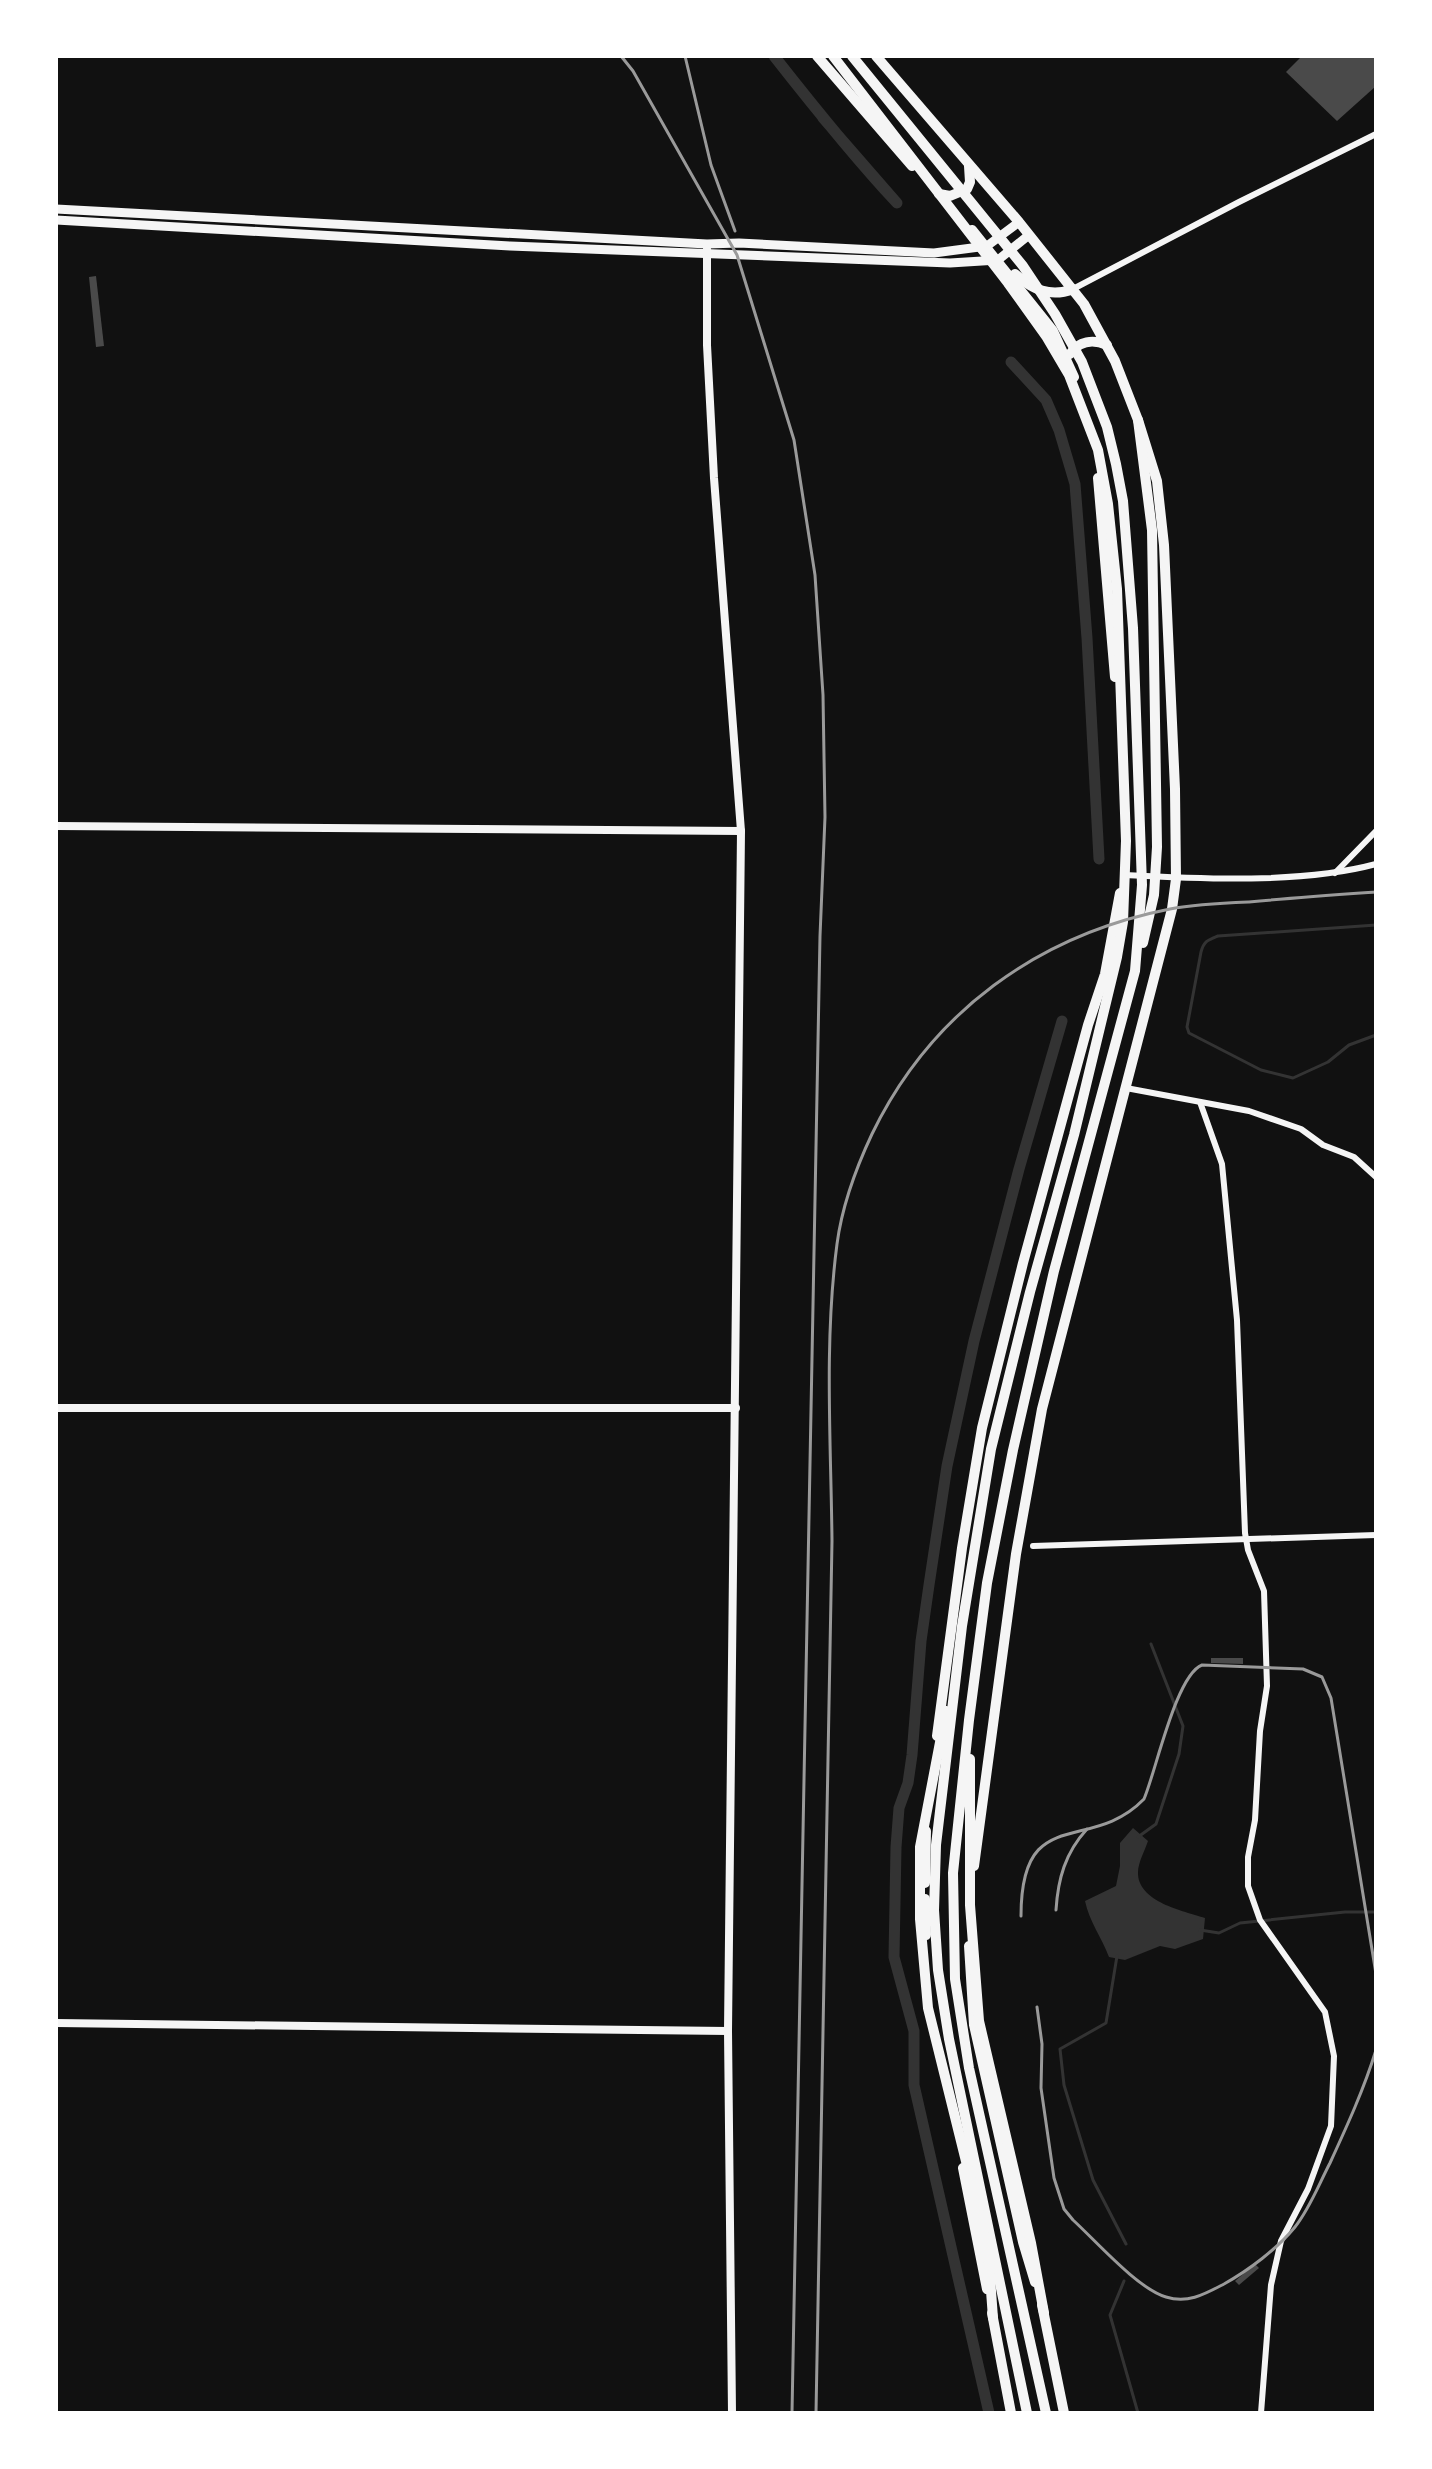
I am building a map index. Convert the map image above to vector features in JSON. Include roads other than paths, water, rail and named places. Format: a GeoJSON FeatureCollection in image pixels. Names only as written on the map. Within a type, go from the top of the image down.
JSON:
{"type":"FeatureCollection","features":[{"type":"Feature","properties":{"kind":"main road"},"geometry":{"type":"LineString","coordinates":[[817,56],[987,246],[1053,331],[1084,407],[1103,504],[1121,788],[1120,894],[1105,974],[1088,1025],[1023,1263],[982,1428],[947,1655],[926,1831],[924,1886],[928,1985],[1011,2413]]}},
{"type":"Feature","properties":{"kind":"main road"},"geometry":{"type":"LineString","coordinates":[[833,56],[1008,283],[1069,375],[1098,450],[1108,504],[1117,589],[1126,841],[1123,922],[1074,1135],[1030,1292],[991,1449],[955,1674],[936,1845],[934,1910],[938,1970],[949,2039],[1027,2413]]}},
{"type":"Feature","properties":{"kind":"main road"},"geometry":{"type":"LineString","coordinates":[[852,56],[1023,266],[1082,362],[1107,427],[1123,501],[1133,628],[1142,870],[1141,921],[1135,971]]}},
{"type":"Feature","properties":{"kind":"main road"},"geometry":{"type":"LineString","coordinates":[[876,56],[1073,289],[1107,345],[1138,420],[1157,481],[1164,545],[1175,789],[1176,879],[1172,909],[1042,1409],[1016,1554],[969,1898],[969,1978],[974,2025],[1023,2242],[1044,2313]]}},
{"type":"Feature","properties":{"kind":"main road"},"geometry":{"type":"LineString","coordinates":[[939,194],[950,196],[967,189],[970,182],[969,164]]}},
{"type":"Feature","properties":{"kind":"main road"},"geometry":{"type":"LineString","coordinates":[[56,209],[950,263],[998,260],[1029,235]]}},
{"type":"Feature","properties":{"kind":"main road"},"geometry":{"type":"LineString","coordinates":[[56,220],[707,249],[739,243],[934,253],[987,246],[1019,222]]}},
{"type":"Feature","properties":{"kind":"main road"},"geometry":{"type":"LineString","coordinates":[[998,260],[1028,286],[1042,292],[1062,293],[1073,289]]}},
{"type":"Feature","properties":{"kind":"main road"},"geometry":{"type":"LineString","coordinates":[[1067,359],[1080,344],[1090,341],[1107,345]]}},
{"type":"Feature","properties":{"kind":"main road"},"geometry":{"type":"LineString","coordinates":[[1046,2413],[969,2068],[955,1979],[953,1873],[987,1583],[1013,1450],[1054,1271],[1149,922],[1157,847],[1152,530],[1138,420]]}},
{"type":"Feature","properties":{"kind":"main road"},"geometry":{"type":"LineString","coordinates":[[955,1674],[939,1739],[920,1847],[920,1919],[928,2008],[988,2250],[993,2318]]}},
{"type":"Feature","properties":{"kind":"main road"},"geometry":{"type":"LineString","coordinates":[[969,1720],[970,1905],[979,2021],[1031,2243],[1064,2413]]}},
{"type":"Feature","properties":{"kind":"street"},"geometry":{"type":"LineString","coordinates":[[1073,289],[1376,134]]}},
{"type":"Feature","properties":{"kind":"street"},"geometry":{"type":"LineString","coordinates":[[707,249],[707,345],[714,478],[741,831],[728,2031],[732,2413]]}},
{"type":"Feature","properties":{"kind":"street"},"geometry":{"type":"LineString","coordinates":[[56,826],[741,831]]}},
{"type":"Feature","properties":{"kind":"street"},"geometry":{"type":"LineString","coordinates":[[1335,873],[1376,831]]}},
{"type":"Feature","properties":{"kind":"street"},"geometry":{"type":"LineString","coordinates":[[1121,875],[1176,879],[1335,873],[1376,864]]}},
{"type":"Feature","properties":{"kind":"street"},"geometry":{"type":"LineString","coordinates":[[1126,1088],[1249,1111],[1301,1129],[1323,1145],[1354,1157],[1376,1177]]}},
{"type":"Feature","properties":{"kind":"street"},"geometry":{"type":"LineString","coordinates":[[1200,1102],[1222,1164],[1237,1320],[1247,1540],[1264,1591],[1267,1686],[1260,1731],[1255,1820],[1248,1857],[1248,1886],[1260,1920],[1325,2012],[1334,2056],[1331,2126],[1308,2189],[1281,2241],[1271,2285],[1261,2413]]}},
{"type":"Feature","properties":{"kind":"street"},"geometry":{"type":"LineString","coordinates":[[56,1408],[736,1408]]}},
{"type":"Feature","properties":{"kind":"street"},"geometry":{"type":"LineString","coordinates":[[1033,1546],[1376,1535]]}},
{"type":"Feature","properties":{"kind":"street"},"geometry":{"type":"LineString","coordinates":[[56,2023],[728,2031]]}},
{"type":"Feature","properties":{"kind":"waterway"},"geometry":{"type":"LineString","coordinates":[[774,56],[897,203],[823,118]]}},
{"type":"Feature","properties":{"kind":"waterway"},"geometry":{"type":"LineString","coordinates":[[1011,362],[1046,400],[1059,430],[1075,484],[1099,859]]}},
{"type":"Feature","properties":{"kind":"waterway"},"geometry":{"type":"LineString","coordinates":[[1376,925],[1218,936],[1209,940],[1201,952],[1187,1027],[1189,1033],[1261,1070],[1293,1078],[1328,1062],[1349,1045],[1376,1035]]}},
{"type":"Feature","properties":{"kind":"waterway"},"geometry":{"type":"LineString","coordinates":[[989,2413],[914,2085],[914,2031],[894,1957],[896,1847],[899,1808],[908,1783],[912,1755],[921,1641],[947,1466],[974,1341],[1062,1021]]}},
{"type":"Feature","properties":{"kind":"waterway"},"geometry":{"type":"LineString","coordinates":[[1138,1837],[1156,1824],[1179,1754],[1183,1726],[1151,1644]]}},
{"type":"Feature","properties":{"kind":"waterway"},"geometry":{"type":"LineString","coordinates":[[1200,1930],[1219,1933],[1240,1923],[1345,1912],[1376,1912]]}},
{"type":"Feature","properties":{"kind":"waterway"},"geometry":{"type":"LineString","coordinates":[[1117,1956],[1106,2023],[1060,2049],[1064,2085],[1093,2180],[1126,2244]]}},
{"type":"Feature","properties":{"kind":"waterway"},"geometry":{"type":"LineString","coordinates":[[1124,2281],[1110,2315],[1138,2413]]}},
{"type":"Feature","properties":{"kind":"railway"},"geometry":{"type":"LineString","coordinates":[[621,56],[633,71],[737,255],[794,440],[815,575],[823,695],[825,817],[820,936],[792,2413]]}},
{"type":"Feature","properties":{"kind":"railway"},"geometry":{"type":"LineString","coordinates":[[685,56],[711,165],[735,231]]}},
{"type":"Feature","properties":{"kind":"railway"},"geometry":{"type":"LineString","coordinates":[[816,2413],[832,1541],[831,1318],[839,1230],[855,1174],[896,1090],[925,1051],[957,1016],[1033,959],[1076,938],[1122,921],[1170,909],[1376,892]]}},
{"type":"Feature","properties":{"kind":"railway"},"geometry":{"type":"LineString","coordinates":[[1021,1916],[1024,1881],[1033,1858],[1046,1844],[1062,1836],[1102,1825],[1123,1815],[1144,1799],[1175,1704],[1193,1672],[1202,1665],[1303,1669],[1322,1677],[1331,1698],[1376,1974]]}},
{"type":"Feature","properties":{"kind":"railway"},"geometry":{"type":"LineString","coordinates":[[1056,1910],[1064,1867],[1073,1847],[1087,1829]]}},
{"type":"Feature","properties":{"kind":"railway"},"geometry":{"type":"LineString","coordinates":[[1037,2007],[1042,2044],[1041,2088],[1054,2178],[1064,2209],[1130,2275],[1155,2292],[1174,2299],[1196,2297],[1233,2278],[1253,2266],[1295,2227],[1310,2204],[1336,2149],[1376,2050]]}}]}
